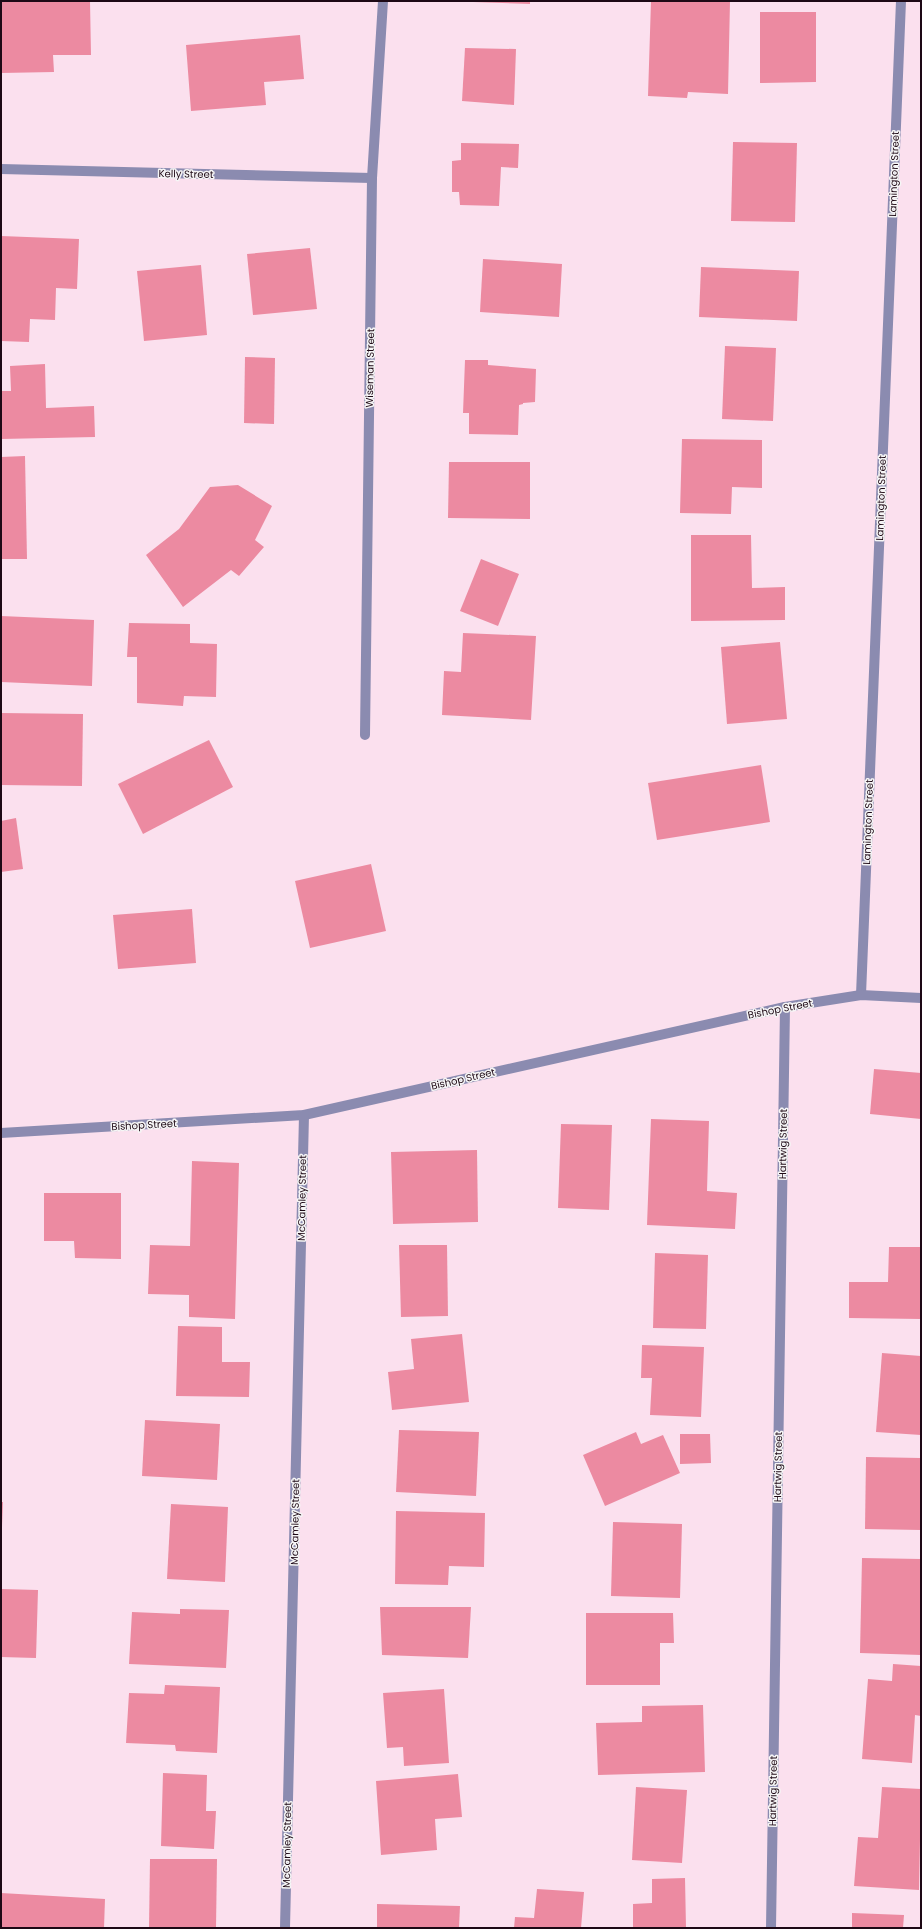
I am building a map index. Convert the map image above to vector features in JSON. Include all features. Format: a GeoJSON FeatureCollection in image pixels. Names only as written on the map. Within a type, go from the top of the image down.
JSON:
{"type":"FeatureCollection","features":[{"type":"Feature","properties":{"kind":"street","name":"Wiseman Street"},"geometry":{"type":"LineString","coordinates":[[365,735],[372,178],[383,1]]}},
{"type":"Feature","properties":{"kind":"street","name":"Lamington Street"},"geometry":{"type":"LineString","coordinates":[[861,995],[901,1]]}},
{"type":"Feature","properties":{"kind":"street","name":"Kelly Street"},"geometry":{"type":"LineString","coordinates":[[1,169],[372,178]]}},
{"type":"Feature","properties":{"kind":"street","name":"Bishop Street"},"geometry":{"type":"LineString","coordinates":[[1,1133],[304,1115],[785,1007],[861,995],[921,998]]}},
{"type":"Feature","properties":{"kind":"street","name":"Hartwig Street"},"geometry":{"type":"LineString","coordinates":[[771,1928],[785,1007]]}},
{"type":"Feature","properties":{"kind":"street","name":"McCamley Street"},"geometry":{"type":"LineString","coordinates":[[285,1928],[304,1115]]}},
{"type":"Feature","properties":{"kind":"building"},"geometry":{"type":"Polygon","coordinates":[[[1,1],[90,1],[91,55],[53,55],[54,72],[1,73],[1,1]]]}},
{"type":"Feature","properties":{"kind":"building"},"geometry":{"type":"Polygon","coordinates":[[[530,1],[530,4],[473,2],[530,1]]]}},
{"type":"Feature","properties":{"kind":"building"},"geometry":{"type":"Polygon","coordinates":[[[651,1],[730,1],[728,94],[688,92],[687,98],[648,96],[651,1]]]}},
{"type":"Feature","properties":{"kind":"building"},"geometry":{"type":"Polygon","coordinates":[[[760,12],[816,12],[816,82],[760,83],[760,12]]]}},
{"type":"Feature","properties":{"kind":"building"},"geometry":{"type":"Polygon","coordinates":[[[300,35],[304,79],[264,82],[266,105],[191,111],[186,45],[300,35]]]}},
{"type":"Feature","properties":{"kind":"building"},"geometry":{"type":"Polygon","coordinates":[[[465,48],[516,49],[514,105],[462,101],[465,48]]]}},
{"type":"Feature","properties":{"kind":"building"},"geometry":{"type":"Polygon","coordinates":[[[733,142],[797,143],[795,222],[731,221],[733,142]]]}},
{"type":"Feature","properties":{"kind":"building"},"geometry":{"type":"Polygon","coordinates":[[[461,143],[519,144],[518,168],[501,167],[499,206],[460,205],[459,192],[452,192],[452,161],[461,160],[461,143]]]}},
{"type":"Feature","properties":{"kind":"building"},"geometry":{"type":"Polygon","coordinates":[[[1,236],[79,239],[77,289],[56,288],[55,320],[30,319],[29,342],[1,341],[1,236]]]}},
{"type":"Feature","properties":{"kind":"building"},"geometry":{"type":"Polygon","coordinates":[[[310,248],[317,309],[253,315],[247,254],[310,248]]]}},
{"type":"Feature","properties":{"kind":"building"},"geometry":{"type":"Polygon","coordinates":[[[483,259],[562,264],[559,317],[480,312],[483,259]]]}},
{"type":"Feature","properties":{"kind":"building"},"geometry":{"type":"Polygon","coordinates":[[[201,265],[207,335],[144,341],[137,271],[201,265]]]}},
{"type":"Feature","properties":{"kind":"building"},"geometry":{"type":"Polygon","coordinates":[[[701,267],[799,271],[797,321],[699,317],[701,267]]]}},
{"type":"Feature","properties":{"kind":"building"},"geometry":{"type":"Polygon","coordinates":[[[725,346],[776,348],[773,421],[722,419],[725,346]]]}},
{"type":"Feature","properties":{"kind":"building"},"geometry":{"type":"Polygon","coordinates":[[[245,357],[275,358],[274,424],[244,423],[245,357]]]}},
{"type":"Feature","properties":{"kind":"building"},"geometry":{"type":"Polygon","coordinates":[[[465,360],[488,360],[488,365],[536,369],[535,402],[523,403],[519,405],[518,435],[469,434],[469,413],[463,413],[465,360]]]}},
{"type":"Feature","properties":{"kind":"building"},"geometry":{"type":"Polygon","coordinates":[[[45,364],[46,408],[94,406],[95,437],[1,439],[1,391],[11,391],[10,366],[45,364]]]}},
{"type":"Feature","properties":{"kind":"building"},"geometry":{"type":"Polygon","coordinates":[[[682,439],[762,440],[762,488],[732,487],[731,514],[680,513],[682,439]]]}},
{"type":"Feature","properties":{"kind":"building"},"geometry":{"type":"Polygon","coordinates":[[[25,456],[27,559],[1,559],[1,457],[25,456]]]}},
{"type":"Feature","properties":{"kind":"building"},"geometry":{"type":"Polygon","coordinates":[[[449,462],[530,462],[530,519],[448,518],[449,462]]]}},
{"type":"Feature","properties":{"kind":"building"},"geometry":{"type":"Polygon","coordinates":[[[238,485],[272,506],[255,540],[264,547],[239,576],[231,570],[183,607],[146,555],[179,529],[210,487],[238,485]]]}},
{"type":"Feature","properties":{"kind":"building"},"geometry":{"type":"Polygon","coordinates":[[[691,535],[751,535],[752,588],[785,587],[785,620],[691,621],[691,535]]]}},
{"type":"Feature","properties":{"kind":"building"},"geometry":{"type":"Polygon","coordinates":[[[481,559],[519,574],[498,626],[460,611],[481,559]]]}},
{"type":"Feature","properties":{"kind":"building"},"geometry":{"type":"Polygon","coordinates":[[[1,616],[94,620],[92,686],[1,682],[1,616]]]}},
{"type":"Feature","properties":{"kind":"building"},"geometry":{"type":"Polygon","coordinates":[[[129,623],[190,624],[190,643],[217,644],[216,697],[184,696],[183,706],[137,703],[137,657],[127,657],[129,623]]]}},
{"type":"Feature","properties":{"kind":"building"},"geometry":{"type":"Polygon","coordinates":[[[463,633],[536,636],[531,720],[442,715],[444,671],[461,672],[463,633]]]}},
{"type":"Feature","properties":{"kind":"building"},"geometry":{"type":"Polygon","coordinates":[[[780,642],[787,719],[727,724],[721,647],[780,642]]]}},
{"type":"Feature","properties":{"kind":"building"},"geometry":{"type":"Polygon","coordinates":[[[1,713],[83,714],[82,786],[1,785],[1,713]]]}},
{"type":"Feature","properties":{"kind":"building"},"geometry":{"type":"Polygon","coordinates":[[[209,740],[233,787],[143,834],[118,784],[209,740]]]}},
{"type":"Feature","properties":{"kind":"building"},"geometry":{"type":"Polygon","coordinates":[[[761,765],[770,822],[657,840],[648,783],[761,765]]]}},
{"type":"Feature","properties":{"kind":"building"},"geometry":{"type":"Polygon","coordinates":[[[16,818],[23,869],[1,872],[1,821],[16,818]]]}},
{"type":"Feature","properties":{"kind":"building"},"geometry":{"type":"Polygon","coordinates":[[[371,864],[386,931],[310,948],[295,881],[371,864]]]}},
{"type":"Feature","properties":{"kind":"building"},"geometry":{"type":"Polygon","coordinates":[[[192,909],[196,963],[118,969],[113,915],[192,909]]]}},
{"type":"Feature","properties":{"kind":"building"},"geometry":{"type":"Polygon","coordinates":[[[874,1069],[921,1073],[921,1119],[870,1114],[874,1069]]]}},
{"type":"Feature","properties":{"kind":"building"},"geometry":{"type":"Polygon","coordinates":[[[651,1119],[709,1121],[707,1191],[737,1193],[735,1229],[647,1225],[651,1119]]]}},
{"type":"Feature","properties":{"kind":"building"},"geometry":{"type":"Polygon","coordinates":[[[561,1124],[612,1125],[609,1210],[558,1208],[561,1124]]]}},
{"type":"Feature","properties":{"kind":"building"},"geometry":{"type":"Polygon","coordinates":[[[477,1150],[478,1222],[393,1224],[391,1152],[477,1150]]]}},
{"type":"Feature","properties":{"kind":"building"},"geometry":{"type":"Polygon","coordinates":[[[192,1161],[239,1163],[235,1319],[189,1317],[189,1295],[148,1294],[150,1245],[190,1246],[192,1161]]]}},
{"type":"Feature","properties":{"kind":"building"},"geometry":{"type":"Polygon","coordinates":[[[44,1193],[121,1193],[121,1259],[75,1258],[74,1241],[44,1241],[44,1193]]]}},
{"type":"Feature","properties":{"kind":"building"},"geometry":{"type":"Polygon","coordinates":[[[399,1245],[447,1245],[448,1316],[401,1317],[399,1245]]]}},
{"type":"Feature","properties":{"kind":"building"},"geometry":{"type":"Polygon","coordinates":[[[889,1247],[921,1247],[921,1319],[849,1318],[849,1282],[888,1282],[889,1247]]]}},
{"type":"Feature","properties":{"kind":"building"},"geometry":{"type":"Polygon","coordinates":[[[655,1253],[708,1255],[706,1329],[653,1328],[655,1253]]]}},
{"type":"Feature","properties":{"kind":"building"},"geometry":{"type":"Polygon","coordinates":[[[178,1326],[222,1327],[222,1362],[250,1362],[249,1397],[176,1396],[178,1326]]]}},
{"type":"Feature","properties":{"kind":"building"},"geometry":{"type":"Polygon","coordinates":[[[462,1334],[469,1402],[392,1410],[388,1372],[414,1369],[411,1339],[462,1334]]]}},
{"type":"Feature","properties":{"kind":"building"},"geometry":{"type":"Polygon","coordinates":[[[642,1345],[704,1347],[701,1417],[650,1415],[652,1378],[641,1378],[642,1345]]]}},
{"type":"Feature","properties":{"kind":"building"},"geometry":{"type":"Polygon","coordinates":[[[882,1353],[921,1356],[921,1435],[876,1432],[882,1353]]]}},
{"type":"Feature","properties":{"kind":"building"},"geometry":{"type":"Polygon","coordinates":[[[145,1420],[220,1424],[217,1480],[142,1476],[145,1420]]]}},
{"type":"Feature","properties":{"kind":"building"},"geometry":{"type":"Polygon","coordinates":[[[399,1430],[479,1432],[476,1496],[396,1492],[399,1430]]]}},
{"type":"Feature","properties":{"kind":"building"},"geometry":{"type":"Polygon","coordinates":[[[636,1432],[641,1444],[663,1435],[680,1473],[605,1506],[583,1455],[636,1432]]]}},
{"type":"Feature","properties":{"kind":"building"},"geometry":{"type":"Polygon","coordinates":[[[680,1434],[710,1434],[711,1463],[680,1464],[680,1434]]]}},
{"type":"Feature","properties":{"kind":"building"},"geometry":{"type":"Polygon","coordinates":[[[866,1457],[921,1458],[921,1530],[865,1529],[866,1457]]]}},
{"type":"Feature","properties":{"kind":"building"},"geometry":{"type":"Polygon","coordinates":[[[1,1502],[3,1502],[2,1527],[1,1527],[1,1502]]]}},
{"type":"Feature","properties":{"kind":"building"},"geometry":{"type":"Polygon","coordinates":[[[171,1504],[228,1507],[225,1582],[167,1579],[171,1504]]]}},
{"type":"Feature","properties":{"kind":"building"},"geometry":{"type":"Polygon","coordinates":[[[396,1511],[485,1513],[484,1567],[449,1566],[448,1585],[395,1584],[396,1511]]]}},
{"type":"Feature","properties":{"kind":"building"},"geometry":{"type":"Polygon","coordinates":[[[613,1522],[682,1524],[680,1598],[611,1596],[613,1522]]]}},
{"type":"Feature","properties":{"kind":"building"},"geometry":{"type":"Polygon","coordinates":[[[862,1558],[921,1559],[921,1655],[860,1653],[862,1558]]]}},
{"type":"Feature","properties":{"kind":"building"},"geometry":{"type":"Polygon","coordinates":[[[1,1589],[38,1590],[36,1658],[1,1657],[1,1589]]]}},
{"type":"Feature","properties":{"kind":"building"},"geometry":{"type":"Polygon","coordinates":[[[380,1607],[471,1607],[468,1658],[382,1655],[380,1607]]]}},
{"type":"Feature","properties":{"kind":"building"},"geometry":{"type":"Polygon","coordinates":[[[180,1609],[229,1610],[226,1668],[129,1664],[132,1612],[180,1614],[180,1609]]]}},
{"type":"Feature","properties":{"kind":"building"},"geometry":{"type":"Polygon","coordinates":[[[586,1613],[673,1613],[674,1643],[660,1643],[660,1685],[586,1685],[586,1613]]]}},
{"type":"Feature","properties":{"kind":"building"},"geometry":{"type":"Polygon","coordinates":[[[893,1664],[921,1666],[921,1716],[915,1715],[912,1763],[862,1759],[868,1679],[892,1681],[893,1664]]]}},
{"type":"Feature","properties":{"kind":"building"},"geometry":{"type":"Polygon","coordinates":[[[165,1685],[220,1687],[217,1753],[176,1751],[175,1745],[126,1743],[129,1693],[164,1694],[165,1685]]]}},
{"type":"Feature","properties":{"kind":"building"},"geometry":{"type":"Polygon","coordinates":[[[444,1689],[449,1763],[404,1766],[403,1747],[387,1748],[383,1693],[444,1689]]]}},
{"type":"Feature","properties":{"kind":"building"},"geometry":{"type":"Polygon","coordinates":[[[703,1705],[705,1772],[598,1775],[596,1723],[642,1722],[642,1706],[703,1705]]]}},
{"type":"Feature","properties":{"kind":"building"},"geometry":{"type":"Polygon","coordinates":[[[163,1773],[207,1775],[206,1811],[216,1811],[214,1849],[161,1846],[163,1773]]]}},
{"type":"Feature","properties":{"kind":"building"},"geometry":{"type":"Polygon","coordinates":[[[458,1774],[462,1817],[435,1819],[437,1850],[381,1855],[376,1781],[458,1774]]]}},
{"type":"Feature","properties":{"kind":"building"},"geometry":{"type":"Polygon","coordinates":[[[636,1787],[687,1790],[682,1863],[632,1860],[636,1787]]]}},
{"type":"Feature","properties":{"kind":"building"},"geometry":{"type":"Polygon","coordinates":[[[882,1787],[921,1789],[919,1890],[854,1886],[858,1837],[878,1838],[882,1787]]]}},
{"type":"Feature","properties":{"kind":"building"},"geometry":{"type":"Polygon","coordinates":[[[150,1859],[217,1859],[216,1928],[149,1928],[150,1859]]]}},
{"type":"Feature","properties":{"kind":"building"},"geometry":{"type":"Polygon","coordinates":[[[685,1878],[686,1928],[633,1928],[633,1904],[652,1903],[652,1879],[685,1878]]]}},
{"type":"Feature","properties":{"kind":"building"},"geometry":{"type":"Polygon","coordinates":[[[537,1889],[584,1892],[581,1928],[514,1928],[515,1917],[534,1918],[537,1889]]]}},
{"type":"Feature","properties":{"kind":"building"},"geometry":{"type":"Polygon","coordinates":[[[1,1893],[105,1899],[104,1928],[1,1928],[1,1893]]]}},
{"type":"Feature","properties":{"kind":"building"},"geometry":{"type":"Polygon","coordinates":[[[377,1904],[460,1906],[459,1928],[377,1928],[377,1904]]]}},
{"type":"Feature","properties":{"kind":"building"},"geometry":{"type":"Polygon","coordinates":[[[852,1913],[904,1915],[903,1928],[852,1928],[852,1913]]]}}]}
